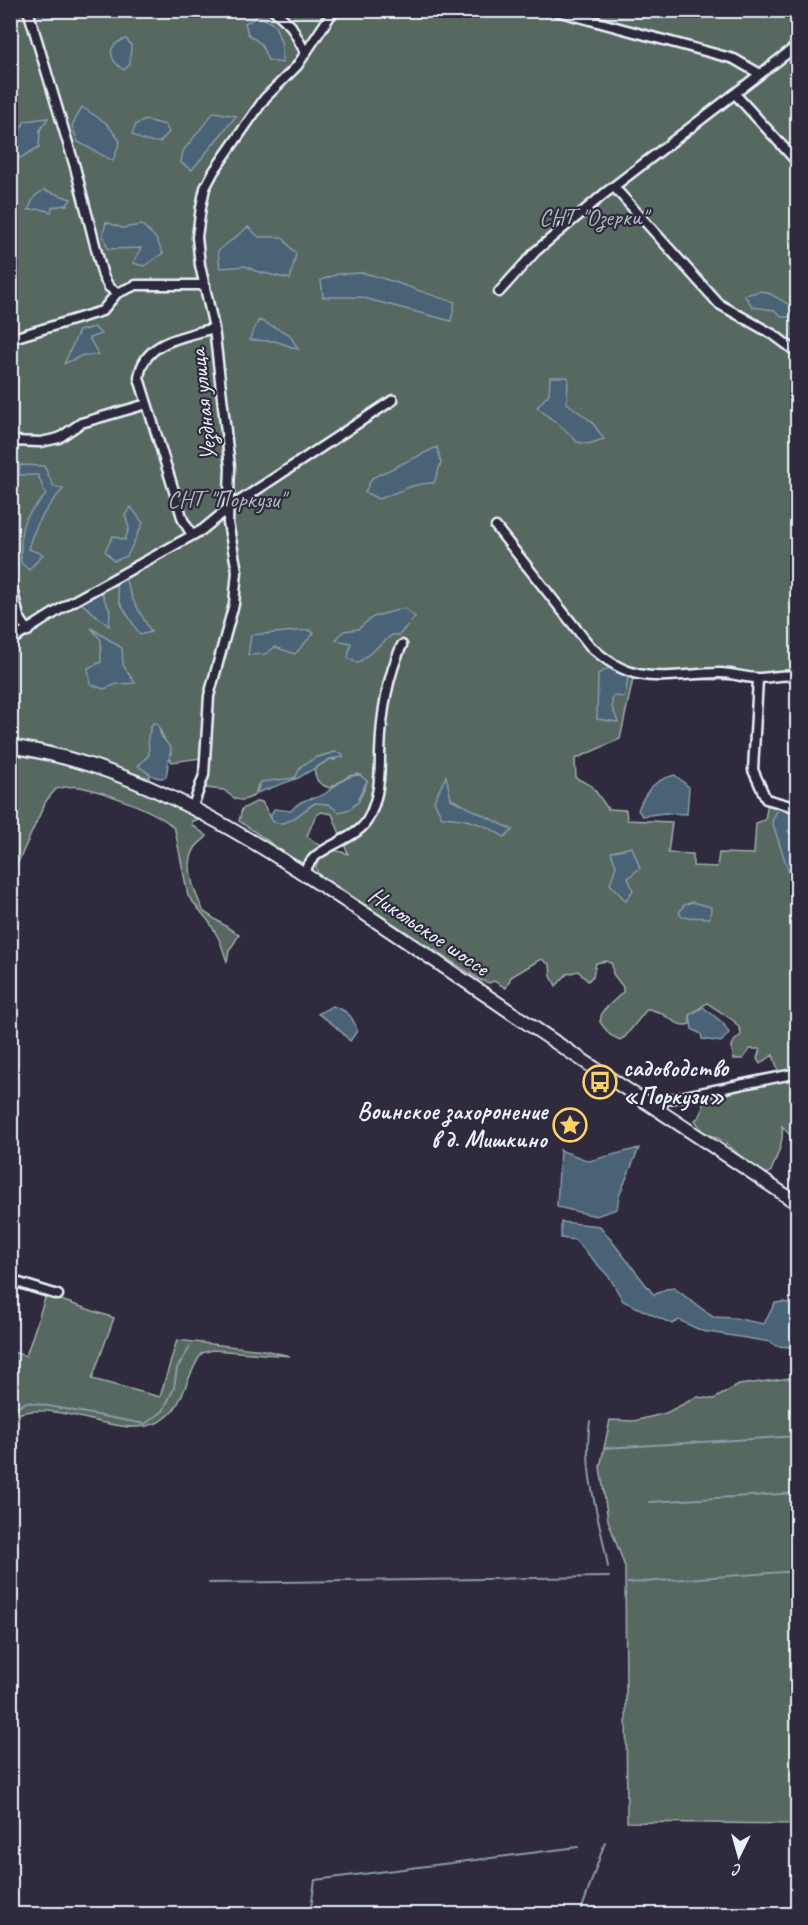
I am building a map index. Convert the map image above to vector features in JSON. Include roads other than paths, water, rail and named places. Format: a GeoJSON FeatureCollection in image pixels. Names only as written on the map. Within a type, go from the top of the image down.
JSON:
{"type":"FeatureCollection","features":[{"type":"Feature","properties":{"kind":"main road","name":"Никольское шоссе"},"geometry":{"type":"LineString","coordinates":[[10,747],[55,754],[106,770],[193,806],[303,873],[798,1204]]}},
{"type":"Feature","properties":{"kind":"street"},"geometry":{"type":"LineString","coordinates":[[28,10],[75,167],[104,276],[108,287],[117,293]]}},
{"type":"Feature","properties":{"kind":"street"},"geometry":{"type":"LineString","coordinates":[[274,10],[291,26],[306,52]]}},
{"type":"Feature","properties":{"kind":"street","name":"Уездная улица"},"geometry":{"type":"LineString","coordinates":[[193,806],[204,775],[209,696],[237,585],[237,571],[228,523],[230,467],[214,328],[197,237],[205,188],[214,171],[265,98],[297,66],[333,10]]}},
{"type":"Feature","properties":{"kind":"street"},"geometry":{"type":"LineString","coordinates":[[553,10],[734,59],[760,74]]}},
{"type":"Feature","properties":{"kind":"street"},"geometry":{"type":"LineString","coordinates":[[499,292],[536,251],[614,187],[798,45]]}},
{"type":"Feature","properties":{"kind":"street"},"geometry":{"type":"LineString","coordinates":[[735,94],[798,163]]}},
{"type":"Feature","properties":{"kind":"street"},"geometry":{"type":"LineString","coordinates":[[614,187],[720,304],[774,335],[798,353]]}},
{"type":"Feature","properties":{"kind":"street"},"geometry":{"type":"LineString","coordinates":[[10,339],[102,311],[117,293],[136,285],[205,285]]}},
{"type":"Feature","properties":{"kind":"street"},"geometry":{"type":"LineString","coordinates":[[192,535],[183,520],[139,378],[140,366],[148,353],[164,344],[214,328]]}},
{"type":"Feature","properties":{"kind":"street"},"geometry":{"type":"LineString","coordinates":[[10,641],[70,603],[192,535],[393,400]]}},
{"type":"Feature","properties":{"kind":"street"},"geometry":{"type":"LineString","coordinates":[[10,441],[41,442],[59,438],[81,423],[147,404]]}},
{"type":"Feature","properties":{"kind":"street"},"geometry":{"type":"LineString","coordinates":[[496,527],[590,646],[602,657],[626,671],[642,677],[717,673],[739,674],[758,679],[787,674],[798,676]]}},
{"type":"Feature","properties":{"kind":"street"},"geometry":{"type":"LineString","coordinates":[[10,579],[19,617],[28,631]]}},
{"type":"Feature","properties":{"kind":"street"},"geometry":{"type":"LineString","coordinates":[[303,873],[315,856],[359,829],[369,819],[382,774],[380,754],[386,703],[395,660],[402,645]]}},
{"type":"Feature","properties":{"kind":"street"},"geometry":{"type":"LineString","coordinates":[[758,679],[753,770],[765,799],[798,808]]}},
{"type":"Feature","properties":{"kind":"street"},"geometry":{"type":"LineString","coordinates":[[657,1109],[662,1102],[670,1099],[798,1073]]}},
{"type":"Feature","properties":{"kind":"street"},"geometry":{"type":"LineString","coordinates":[[10,1280],[58,1295]]}},
{"type":"Feature","properties":{"kind":"water"},"geometry":{"type":"Polygon","coordinates":[[[259,16],[275,25],[282,45],[282,63],[268,60],[261,44],[248,34],[245,23],[259,16]]]}},
{"type":"Feature","properties":{"kind":"water"},"geometry":{"type":"Polygon","coordinates":[[[126,39],[131,45],[130,64],[124,70],[112,57],[112,49],[126,39]]]}},
{"type":"Feature","properties":{"kind":"water"},"geometry":{"type":"Polygon","coordinates":[[[82,107],[106,123],[120,141],[113,161],[78,142],[72,126],[82,107]]]}},
{"type":"Feature","properties":{"kind":"water"},"geometry":{"type":"Polygon","coordinates":[[[214,112],[236,116],[192,170],[181,163],[183,151],[214,112]]]}},
{"type":"Feature","properties":{"kind":"water"},"geometry":{"type":"Polygon","coordinates":[[[48,118],[40,130],[39,147],[20,158],[11,152],[11,137],[18,134],[25,121],[48,118]]]}},
{"type":"Feature","properties":{"kind":"water"},"geometry":{"type":"Polygon","coordinates":[[[146,120],[165,125],[169,132],[160,142],[145,141],[132,134],[136,124],[146,120]]]}},
{"type":"Feature","properties":{"kind":"water"},"geometry":{"type":"Polygon","coordinates":[[[44,190],[71,199],[67,205],[52,207],[51,212],[41,209],[28,210],[35,196],[44,190]]]}},
{"type":"Feature","properties":{"kind":"water"},"geometry":{"type":"Polygon","coordinates":[[[106,222],[122,228],[142,225],[155,237],[163,253],[144,266],[133,263],[141,248],[108,249],[103,235],[106,222]]]}},
{"type":"Feature","properties":{"kind":"water"},"geometry":{"type":"Polygon","coordinates":[[[248,227],[259,237],[282,237],[296,254],[290,279],[255,271],[246,266],[220,268],[218,251],[248,227]]]}},
{"type":"Feature","properties":{"kind":"water"},"geometry":{"type":"Polygon","coordinates":[[[363,273],[455,302],[451,321],[360,297],[323,297],[321,280],[338,274],[363,273]]]}},
{"type":"Feature","properties":{"kind":"water"},"geometry":{"type":"Polygon","coordinates":[[[762,291],[794,307],[791,317],[783,317],[774,310],[753,307],[744,295],[762,291]]]}},
{"type":"Feature","properties":{"kind":"water"},"geometry":{"type":"Polygon","coordinates":[[[259,320],[289,334],[298,349],[275,341],[249,340],[259,320]]]}},
{"type":"Feature","properties":{"kind":"water"},"geometry":{"type":"Polygon","coordinates":[[[94,327],[101,334],[89,338],[99,355],[83,355],[64,364],[79,331],[94,327]]]}},
{"type":"Feature","properties":{"kind":"water"},"geometry":{"type":"Polygon","coordinates":[[[550,377],[568,377],[567,403],[592,422],[604,439],[588,444],[577,442],[537,407],[549,394],[550,377]]]}},
{"type":"Feature","properties":{"kind":"water"},"geometry":{"type":"Polygon","coordinates":[[[437,447],[441,463],[434,483],[412,486],[378,499],[365,492],[372,478],[437,447]]]}},
{"type":"Feature","properties":{"kind":"water"},"geometry":{"type":"Polygon","coordinates":[[[20,465],[44,466],[54,487],[64,488],[47,509],[34,532],[28,549],[43,554],[29,570],[21,563],[23,525],[30,512],[46,495],[38,475],[19,475],[20,465]]]}},
{"type":"Feature","properties":{"kind":"water"},"geometry":{"type":"Polygon","coordinates":[[[131,507],[143,523],[127,556],[114,561],[105,551],[113,536],[125,540],[129,528],[125,515],[131,507]]]}},
{"type":"Feature","properties":{"kind":"water"},"geometry":{"type":"Polygon","coordinates":[[[125,578],[133,600],[151,632],[140,635],[120,603],[116,585],[125,578]]]}},
{"type":"Feature","properties":{"kind":"water"},"geometry":{"type":"Polygon","coordinates":[[[101,592],[110,611],[109,626],[81,603],[101,592]]]}},
{"type":"Feature","properties":{"kind":"water"},"geometry":{"type":"Polygon","coordinates":[[[404,608],[415,617],[399,635],[392,635],[358,663],[348,658],[351,643],[336,640],[344,631],[358,629],[373,617],[404,608]]]}},
{"type":"Feature","properties":{"kind":"water"},"geometry":{"type":"Polygon","coordinates":[[[91,628],[122,648],[123,665],[135,683],[117,684],[104,689],[90,684],[88,668],[101,662],[101,640],[91,628]]]}},
{"type":"Feature","properties":{"kind":"water"},"geometry":{"type":"Polygon","coordinates":[[[309,630],[314,633],[295,654],[275,647],[265,654],[248,655],[251,635],[309,630]]]}},
{"type":"Feature","properties":{"kind":"water"},"geometry":{"type":"Polygon","coordinates":[[[612,666],[628,676],[625,697],[612,696],[612,707],[618,722],[597,719],[598,674],[612,666]]]}},
{"type":"Feature","properties":{"kind":"water"},"geometry":{"type":"Polygon","coordinates":[[[153,723],[158,725],[161,736],[171,748],[166,777],[162,778],[138,766],[149,755],[148,736],[153,723]]]}},
{"type":"Feature","properties":{"kind":"water"},"geometry":{"type":"Polygon","coordinates":[[[335,752],[343,754],[343,757],[330,759],[298,778],[257,793],[261,782],[295,778],[301,766],[315,758],[335,752]]]}},
{"type":"Feature","properties":{"kind":"water"},"geometry":{"type":"Polygon","coordinates":[[[360,775],[367,781],[358,798],[359,801],[350,809],[339,812],[328,804],[315,803],[289,821],[277,823],[272,821],[271,815],[274,809],[291,811],[305,800],[322,795],[346,779],[360,775]]]}},
{"type":"Feature","properties":{"kind":"water"},"geometry":{"type":"Polygon","coordinates":[[[675,775],[689,787],[687,814],[665,813],[642,816],[638,810],[648,791],[661,780],[675,775]]]}},
{"type":"Feature","properties":{"kind":"water"},"geometry":{"type":"Polygon","coordinates":[[[446,776],[451,799],[513,830],[504,837],[474,822],[442,817],[434,801],[446,776]]]}},
{"type":"Feature","properties":{"kind":"water"},"geometry":{"type":"Polygon","coordinates":[[[778,809],[797,815],[797,831],[788,831],[797,839],[797,867],[791,879],[772,821],[778,809]]]}},
{"type":"Feature","properties":{"kind":"water"},"geometry":{"type":"Polygon","coordinates":[[[632,847],[640,868],[628,878],[633,890],[626,901],[610,884],[616,866],[611,852],[632,847]]]}},
{"type":"Feature","properties":{"kind":"water"},"geometry":{"type":"Polygon","coordinates":[[[692,902],[711,907],[710,918],[682,917],[679,913],[684,905],[692,902]]]}},
{"type":"Feature","properties":{"kind":"water"},"geometry":{"type":"Polygon","coordinates":[[[332,1006],[349,1014],[354,1022],[357,1031],[350,1041],[318,1014],[332,1006]]]}},
{"type":"Feature","properties":{"kind":"water"},"geometry":{"type":"Polygon","coordinates":[[[703,1007],[723,1023],[729,1033],[721,1042],[702,1039],[701,1034],[692,1029],[690,1015],[703,1007]]]}},
{"type":"Feature","properties":{"kind":"water"},"geometry":{"type":"Polygon","coordinates":[[[639,1148],[619,1196],[617,1209],[596,1216],[557,1207],[560,1150],[589,1161],[639,1148]]]}},
{"type":"Feature","properties":{"kind":"water"},"geometry":{"type":"Polygon","coordinates":[[[561,1222],[600,1226],[654,1295],[674,1288],[713,1317],[734,1318],[764,1324],[775,1303],[797,1305],[797,1343],[791,1347],[776,1346],[771,1342],[702,1331],[679,1320],[672,1324],[623,1301],[610,1278],[575,1240],[561,1238],[561,1222]]]}},
{"type":"Feature","properties":{"kind":"waterway"},"geometry":{"type":"LineString","coordinates":[[10,1411],[27,1402],[145,1424],[163,1411],[174,1388],[177,1368],[190,1347]]}},
{"type":"Feature","properties":{"kind":"waterway"},"geometry":{"type":"LineString","coordinates":[[590,1421],[588,1441],[590,1478],[608,1567]]}},
{"type":"Feature","properties":{"kind":"waterway"},"geometry":{"type":"LineString","coordinates":[[605,1448],[798,1436]]}},
{"type":"Feature","properties":{"kind":"waterway"},"geometry":{"type":"LineString","coordinates":[[649,1502],[798,1493]]}},
{"type":"Feature","properties":{"kind":"waterway"},"geometry":{"type":"LineString","coordinates":[[628,1583],[798,1571]]}},
{"type":"Feature","properties":{"kind":"waterway"},"geometry":{"type":"LineString","coordinates":[[209,1583],[609,1577]]}},
{"type":"Feature","properties":{"kind":"waterway"},"geometry":{"type":"LineString","coordinates":[[580,1914],[605,1842]]}},
{"type":"Feature","properties":{"kind":"waterway"},"geometry":{"type":"LineString","coordinates":[[310,1914],[315,1880],[578,1847]]}},
{"type":"Feature","properties":{"kind":"place","name":"садоводство «Поркузи»"},"geometry":{"type":"Point","coordinates":[600,1082]}},
{"type":"Feature","properties":{"kind":"place","name":"Воинское захоронение в д. Мишкино"},"geometry":{"type":"Point","coordinates":[570,1125]}},
{"type":"Feature","properties":{"kind":"park label","name":"СНТ \"Озерки\""},"geometry":{"type":"Point","coordinates":[593,217]}},
{"type":"Feature","properties":{"kind":"park label","name":"СНТ \"Поркузи\""},"geometry":{"type":"Point","coordinates":[226,499]}}]}
